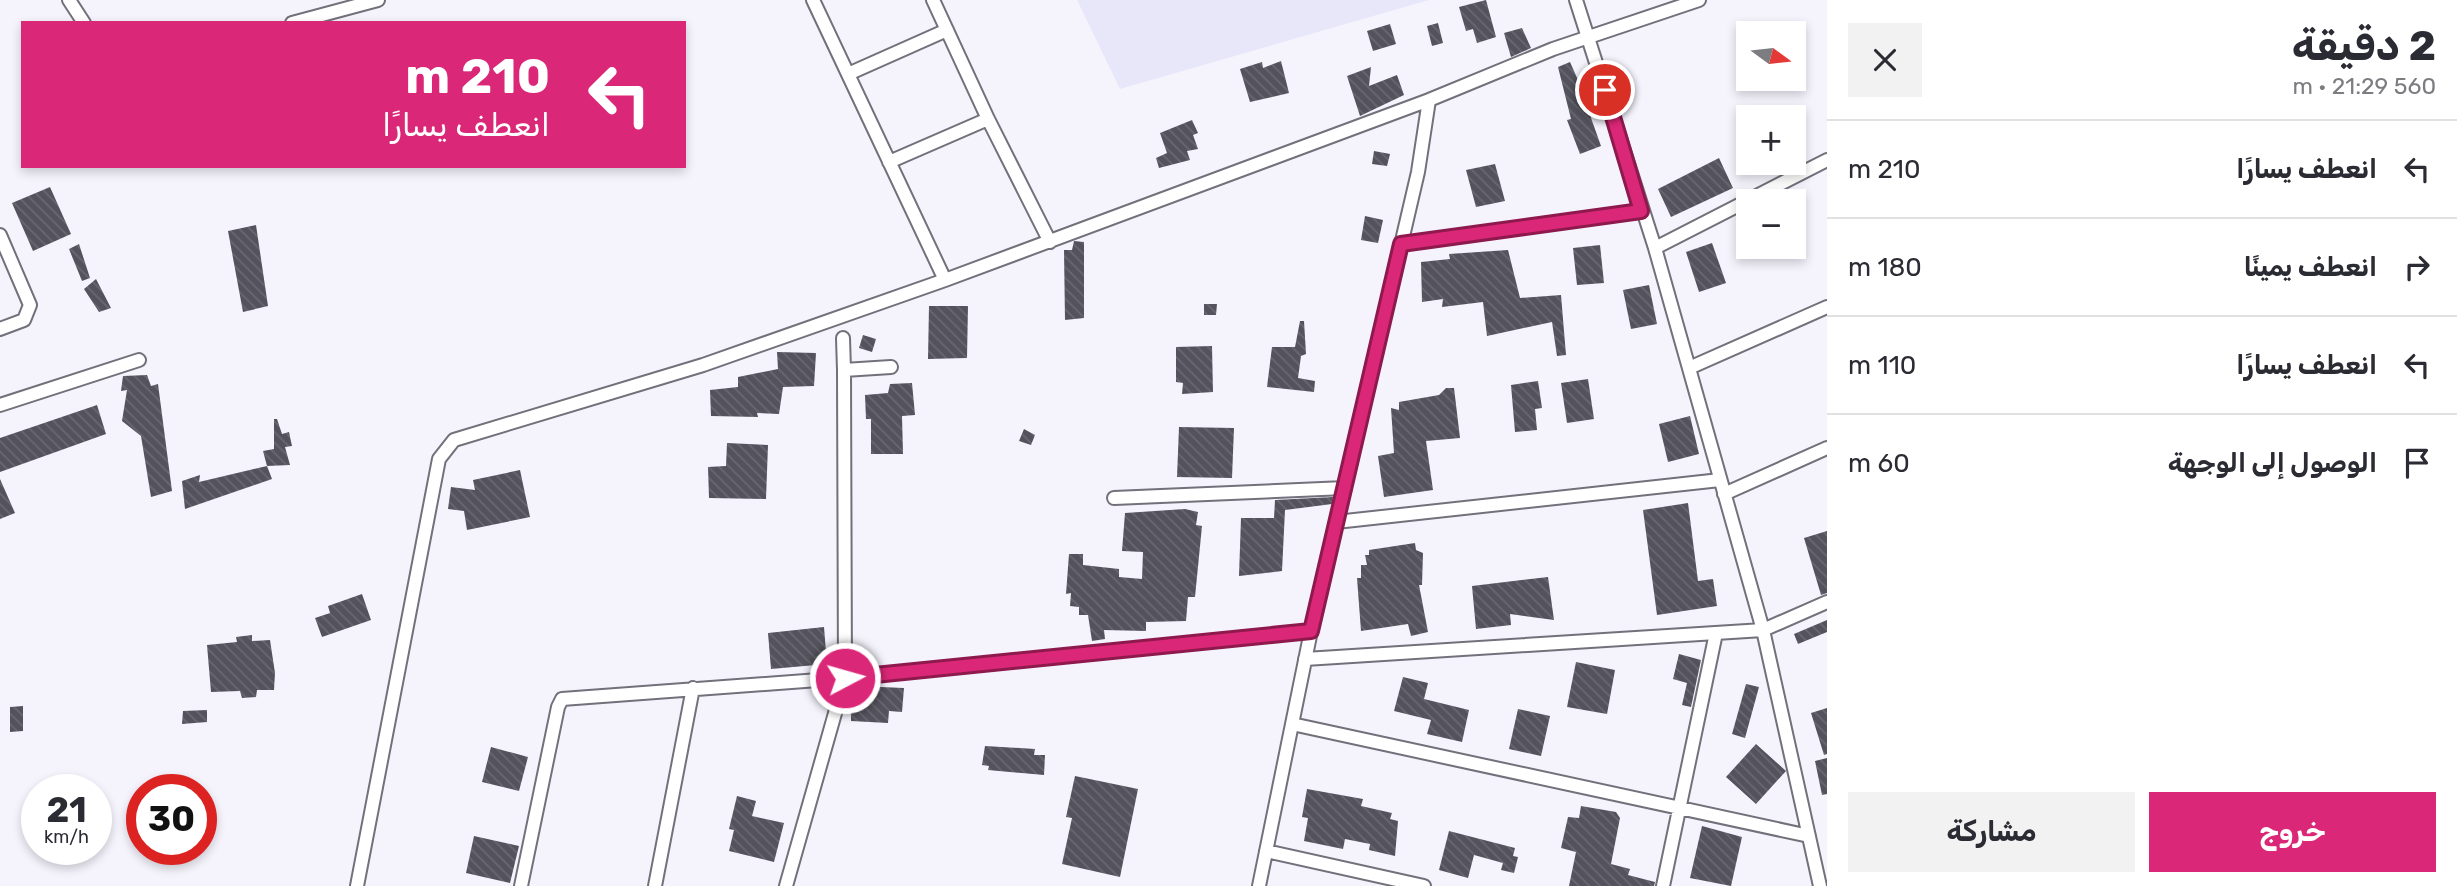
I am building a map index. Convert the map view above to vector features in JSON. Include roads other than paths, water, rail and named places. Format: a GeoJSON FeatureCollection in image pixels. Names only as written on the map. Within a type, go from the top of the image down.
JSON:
{"type":"FeatureCollection","features":[{"type":"Feature","properties":{"kind":"street"},"geometry":{"type":"LineString","coordinates":[[69,0],[83,21]]}},
{"type":"Feature","properties":{"kind":"street"},"geometry":{"type":"LineString","coordinates":[[299,21],[378,0]]}},
{"type":"Feature","properties":{"kind":"street"},"geometry":{"type":"LineString","coordinates":[[813,0],[945,280]]}},
{"type":"Feature","properties":{"kind":"street"},"geometry":{"type":"LineString","coordinates":[[933,0],[988,119],[1050,242]]}},
{"type":"Feature","properties":{"kind":"street"},"geometry":{"type":"LineString","coordinates":[[357,886],[439,459],[454,440],[703,365],[945,280],[1429,100],[1553,49],[1699,0]]}},
{"type":"Feature","properties":{"kind":"street"},"geometry":{"type":"LineString","coordinates":[[1581,1],[1641,211],[1655,248],[1763,630],[1820,886]]}},
{"type":"Feature","properties":{"kind":"street"},"geometry":{"type":"LineString","coordinates":[[848,74],[947,30]]}},
{"type":"Feature","properties":{"kind":"street"},"geometry":{"type":"LineString","coordinates":[[1259,886],[1311,631],[1418,172],[1429,100]]}},
{"type":"Feature","properties":{"kind":"street"},"geometry":{"type":"LineString","coordinates":[[889,162],[988,119]]}},
{"type":"Feature","properties":{"kind":"street"},"geometry":{"type":"LineString","coordinates":[[1655,248],[1827,160]]}},
{"type":"Feature","properties":{"kind":"street"},"geometry":{"type":"LineString","coordinates":[[1401,244],[1641,211]]}},
{"type":"Feature","properties":{"kind":"street"},"geometry":{"type":"LineString","coordinates":[[0,235],[30,305],[24,320],[0,329]]}},
{"type":"Feature","properties":{"kind":"street"},"geometry":{"type":"LineString","coordinates":[[1689,368],[1827,307]]}},
{"type":"Feature","properties":{"kind":"street"},"geometry":{"type":"LineString","coordinates":[[786,886],[845,678],[843,338]]}},
{"type":"Feature","properties":{"kind":"street"},"geometry":{"type":"LineString","coordinates":[[0,405],[139,360]]}},
{"type":"Feature","properties":{"kind":"street"},"geometry":{"type":"LineString","coordinates":[[844,370],[891,367]]}},
{"type":"Feature","properties":{"kind":"street"},"geometry":{"type":"LineString","coordinates":[[1724,494],[1827,448]]}},
{"type":"Feature","properties":{"kind":"street"},"geometry":{"type":"LineString","coordinates":[[1336,522],[1720,480]]}},
{"type":"Feature","properties":{"kind":"street"},"geometry":{"type":"LineString","coordinates":[[1114,498],[1345,488]]}},
{"type":"Feature","properties":{"kind":"street"},"geometry":{"type":"LineString","coordinates":[[1305,659],[1763,630],[1827,602]]}},
{"type":"Feature","properties":{"kind":"street"},"geometry":{"type":"LineString","coordinates":[[521,886],[558,707],[562,699],[845,678],[1311,631]]}},
{"type":"Feature","properties":{"kind":"street"},"geometry":{"type":"LineString","coordinates":[[1663,886],[1717,633]]}},
{"type":"Feature","properties":{"kind":"street"},"geometry":{"type":"LineString","coordinates":[[655,886],[693,688]]}},
{"type":"Feature","properties":{"kind":"street"},"geometry":{"type":"LineString","coordinates":[[1292,724],[1809,836]]}},
{"type":"Feature","properties":{"kind":"street"},"geometry":{"type":"LineString","coordinates":[[1266,851],[1424,886]]}}]}
